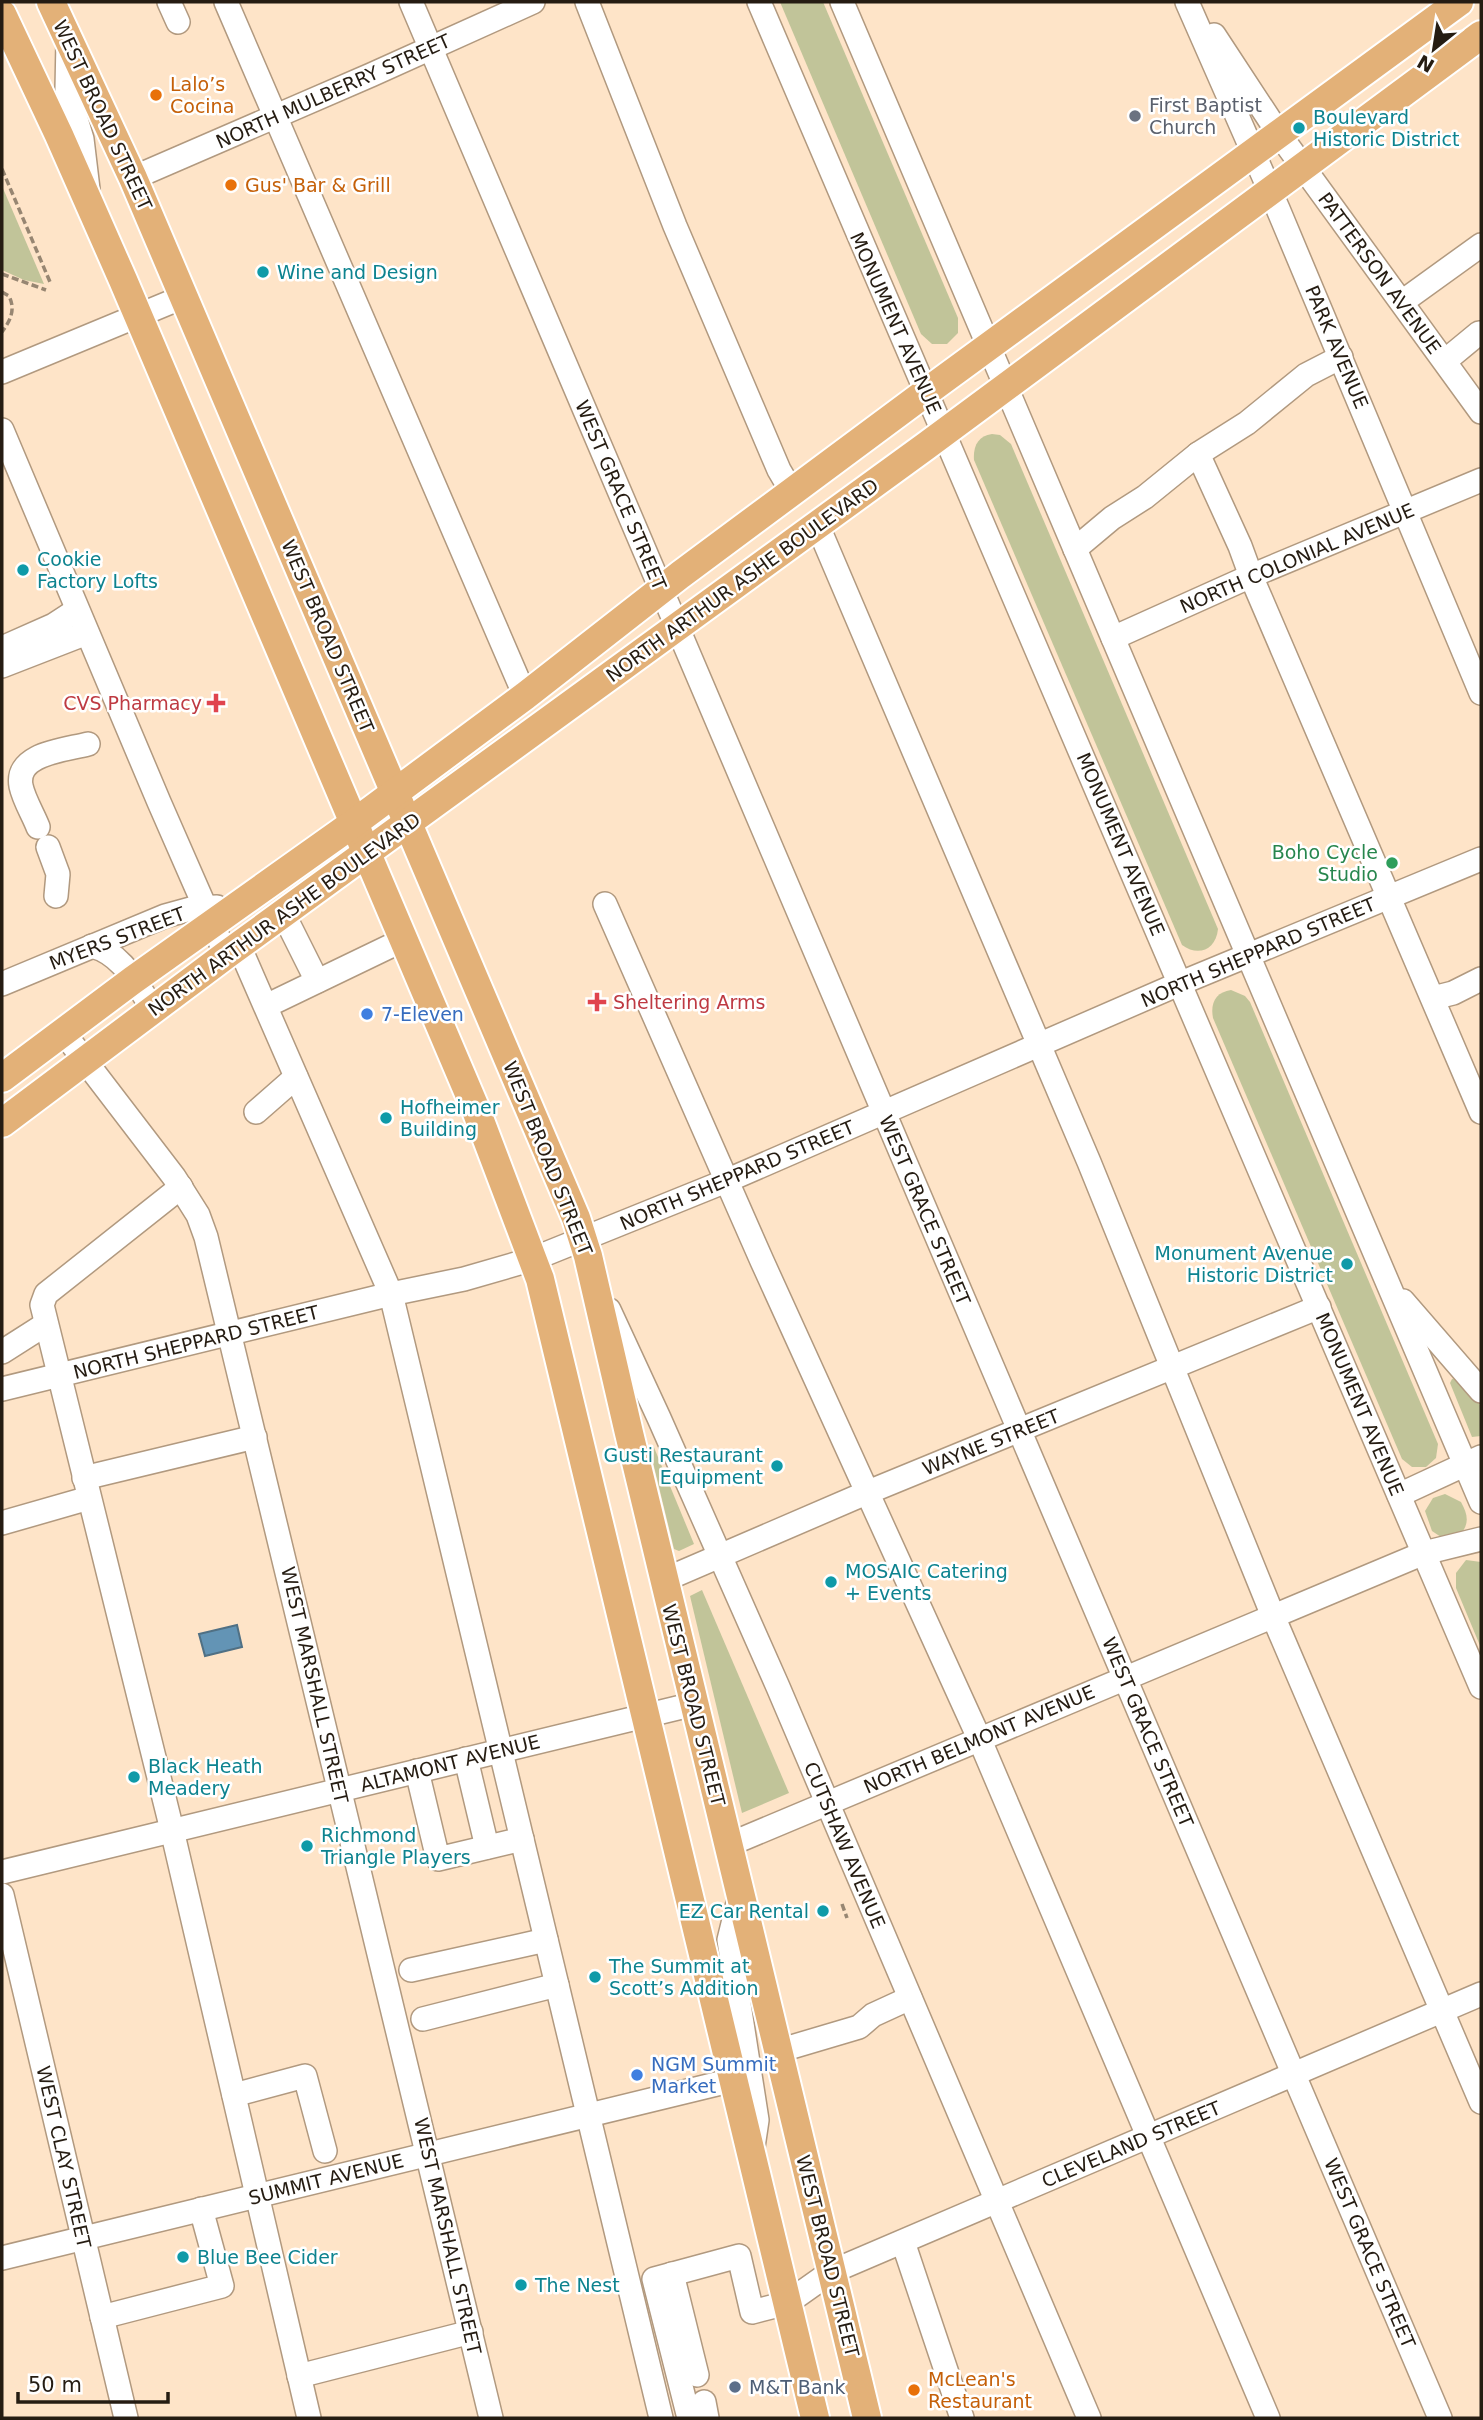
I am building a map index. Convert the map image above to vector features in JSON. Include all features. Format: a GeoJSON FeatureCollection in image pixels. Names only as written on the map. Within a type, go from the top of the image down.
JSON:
{"type":"FeatureCollection","features":[{"type":"Feature","properties":{"kind":"main road","name":"WEST BROAD STREET"},"geometry":{"type":"LineString","coordinates":[[51,2],[133,178],[576,1218],[593,1276],[867,2418]]}},
{"type":"Feature","properties":{"kind":"main road","name":"NORTH ARTHUR ASHE BOULEVARD"},"geometry":{"type":"LineString","coordinates":[[2,1077],[133,980],[217,913],[354,823],[525,696],[661,589],[1459,2]]}},
{"type":"Feature","properties":{"kind":"main road"},"geometry":{"type":"LineString","coordinates":[[2,14],[138,316],[476,1110],[533,1259],[545,1296],[815,2418]]}},
{"type":"Feature","properties":{"kind":"main road","name":"NORTH ARTHUR ASHE BOULEVARD"},"geometry":{"type":"LineString","coordinates":[[2,1123],[233,950],[944,432],[1481,34]]}},
{"type":"Feature","properties":{"kind":"street"},"geometry":{"type":"LineString","coordinates":[[226,2],[525,696]]}},
{"type":"Feature","properties":{"kind":"street","name":"WEST GRACE STREET"},"geometry":{"type":"LineString","coordinates":[[411,2],[1440,2418]]}},
{"type":"Feature","properties":{"kind":"street","name":"NORTH MULBERRY STREET"},"geometry":{"type":"LineString","coordinates":[[133,178],[533,2]]}},
{"type":"Feature","properties":{"kind":"street"},"geometry":{"type":"LineString","coordinates":[[587,2],[675,226],[779,470],[792,492]]}},
{"type":"Feature","properties":{"kind":"street","name":"MONUMENT AVENUE"},"geometry":{"type":"LineString","coordinates":[[758,2],[1481,1687]]}},
{"type":"Feature","properties":{"kind":"street"},"geometry":{"type":"LineString","coordinates":[[842,2],[1389,1286],[1474,1461],[1481,1502]]}},
{"type":"Feature","properties":{"kind":"street","name":"PARK AVENUE"},"geometry":{"type":"LineString","coordinates":[[1190,2],[1279,134]]}},
{"type":"Feature","properties":{"kind":"street","name":"PARK AVENUE"},"geometry":{"type":"LineString","coordinates":[[1190,2],[1481,693]]}},
{"type":"Feature","properties":{"kind":"street"},"geometry":{"type":"LineString","coordinates":[[68,41],[67,89],[82,139],[90,206]]}},
{"type":"Feature","properties":{"kind":"street","name":"PATTERSON AVENUE"},"geometry":{"type":"LineString","coordinates":[[1279,134],[1481,412]]}},
{"type":"Feature","properties":{"kind":"street"},"geometry":{"type":"LineString","coordinates":[[1402,302],[1481,245]]}},
{"type":"Feature","properties":{"kind":"street"},"geometry":{"type":"LineString","coordinates":[[2,372],[183,297]]}},
{"type":"Feature","properties":{"kind":"street"},"geometry":{"type":"LineString","coordinates":[[1444,361],[1479,333]]}},
{"type":"Feature","properties":{"kind":"street"},"geometry":{"type":"LineString","coordinates":[[1075,549],[1198,454],[1247,423],[1306,375],[1341,357]]}},
{"type":"Feature","properties":{"kind":"street"},"geometry":{"type":"LineString","coordinates":[[2,430],[77,610],[233,950],[266,1006],[391,1294],[661,2418]]}},
{"type":"Feature","properties":{"kind":"street"},"geometry":{"type":"LineString","coordinates":[[1198,454],[1240,546],[1481,1112]]}},
{"type":"Feature","properties":{"kind":"street","name":"NORTH COLONIAL AVENUE"},"geometry":{"type":"LineString","coordinates":[[1112,638],[1251,576],[1481,480]]}},
{"type":"Feature","properties":{"kind":"street"},"geometry":{"type":"LineString","coordinates":[[817,524],[1173,1367],[1273,1616],[1481,2102]]}},
{"type":"Feature","properties":{"kind":"street"},"geometry":{"type":"LineString","coordinates":[[2,648],[54,625],[77,610]]}},
{"type":"Feature","properties":{"kind":"street"},"geometry":{"type":"LineString","coordinates":[[2,666],[88,633]]}},
{"type":"Feature","properties":{"kind":"street"},"geometry":{"type":"LineString","coordinates":[[56,897],[58,874],[21,788],[21,777],[33,759],[88,744]]}},
{"type":"Feature","properties":{"kind":"street","name":"NORTH SHEPPARD STREET"},"geometry":{"type":"LineString","coordinates":[[2,1389],[391,1294],[464,1279],[533,1259],[726,1181],[1181,983],[1481,859]]}},
{"type":"Feature","properties":{"kind":"street"},"geometry":{"type":"LineString","coordinates":[[605,904],[726,1181],[979,1738],[1268,2418]]}},
{"type":"Feature","properties":{"kind":"street","name":"MYERS STREET"},"geometry":{"type":"LineString","coordinates":[[2,984],[165,916],[217,913]]}},
{"type":"Feature","properties":{"kind":"street"},"geometry":{"type":"LineString","coordinates":[[284,913],[317,981]]}},
{"type":"Feature","properties":{"kind":"street"},"geometry":{"type":"LineString","coordinates":[[266,1006],[403,940]]}},
{"type":"Feature","properties":{"kind":"street"},"geometry":{"type":"LineString","coordinates":[[92,946],[115,955],[153,1009]]}},
{"type":"Feature","properties":{"kind":"street"},"geometry":{"type":"LineString","coordinates":[[1433,998],[1453,993],[1481,979]]}},
{"type":"Feature","properties":{"kind":"street","name":"WEST MARSHALL STREET"},"geometry":{"type":"LineString","coordinates":[[63,1032],[181,1187],[198,1215],[206,1237],[491,2418]]}},
{"type":"Feature","properties":{"kind":"street"},"geometry":{"type":"LineString","coordinates":[[256,1112],[296,1077]]}},
{"type":"Feature","properties":{"kind":"street"},"geometry":{"type":"LineString","coordinates":[[181,1187],[46,1294],[41,1305],[172,1830],[309,2418]]}},
{"type":"Feature","properties":{"kind":"street","name":"CUTSHAW AVENUE"},"geometry":{"type":"LineString","coordinates":[[593,1276],[659,1418],[826,1802],[1089,2418]]}},
{"type":"Feature","properties":{"kind":"street"},"geometry":{"type":"LineString","coordinates":[[1389,1286],[1481,1391]]}},
{"type":"Feature","properties":{"kind":"street","name":"WAYNE STREET"},"geometry":{"type":"LineString","coordinates":[[664,1580],[866,1493],[1319,1307]]}},
{"type":"Feature","properties":{"kind":"street"},"geometry":{"type":"LineString","coordinates":[[2,1352],[46,1324]]}},
{"type":"Feature","properties":{"kind":"street"},"geometry":{"type":"LineString","coordinates":[[2,1523],[86,1488],[255,1437]]}},
{"type":"Feature","properties":{"kind":"street"},"geometry":{"type":"LineString","coordinates":[[1399,1495],[1474,1461]]}},
{"type":"Feature","properties":{"kind":"street","name":"NORTH BELMONT AVENUE"},"geometry":{"type":"LineString","coordinates":[[728,1845],[1424,1553],[1481,1539]]}},
{"type":"Feature","properties":{"kind":"street","name":"ALTAMONT AVENUE"},"geometry":{"type":"LineString","coordinates":[[2,1872],[694,1704]]}},
{"type":"Feature","properties":{"kind":"street"},"geometry":{"type":"LineString","coordinates":[[466,1759],[487,1847]]}},
{"type":"Feature","properties":{"kind":"street"},"geometry":{"type":"LineString","coordinates":[[416,1771],[438,1859],[522,1839]]}},
{"type":"Feature","properties":{"kind":"street","name":"WEST CLAY STREET"},"geometry":{"type":"LineString","coordinates":[[2,1895],[126,2418]]}},
{"type":"Feature","properties":{"kind":"street"},"geometry":{"type":"LineString","coordinates":[[740,1895],[729,1940],[757,2120],[751,2157]]}},
{"type":"Feature","properties":{"kind":"street"},"geometry":{"type":"LineString","coordinates":[[411,1970],[546,1940]]}},
{"type":"Feature","properties":{"kind":"street"},"geometry":{"type":"LineString","coordinates":[[423,2020],[557,1985]]}},
{"type":"Feature","properties":{"kind":"street","name":"CLEVELAND STREET"},"geometry":{"type":"LineString","coordinates":[[787,2303],[831,2272],[1481,1994]]}},
{"type":"Feature","properties":{"kind":"street"},"geometry":{"type":"LineString","coordinates":[[778,2051],[859,2027],[873,2015],[910,1997]]}},
{"type":"Feature","properties":{"kind":"street"},"geometry":{"type":"LineString","coordinates":[[234,2095],[305,2076],[325,2151]]}},
{"type":"Feature","properties":{"kind":"street","name":"SUMMIT AVENUE"},"geometry":{"type":"LineString","coordinates":[[2,2258],[733,2080]]}},
{"type":"Feature","properties":{"kind":"street"},"geometry":{"type":"LineString","coordinates":[[102,2317],[222,2286],[201,2209]]}},
{"type":"Feature","properties":{"kind":"street"},"geometry":{"type":"LineString","coordinates":[[903,2242],[962,2418]]}},
{"type":"Feature","properties":{"kind":"street"},"geometry":{"type":"LineString","coordinates":[[700,2413],[653,2279],[740,2256],[752,2312],[787,2303]]}},
{"type":"Feature","properties":{"kind":"street"},"geometry":{"type":"LineString","coordinates":[[672,2274],[697,2375]]}},
{"type":"Feature","properties":{"kind":"street"},"geometry":{"type":"LineString","coordinates":[[299,2375],[471,2332]]}},
{"type":"Feature","properties":{"kind":"path"},"geometry":{"type":"LineString","coordinates":[[2,169],[50,282]]}},
{"type":"Feature","properties":{"kind":"path"},"geometry":{"type":"LineString","coordinates":[[2,274],[46,290]]}},
{"type":"Feature","properties":{"kind":"path"},"geometry":{"type":"LineString","coordinates":[[2,292],[9,296],[13,305],[9,321],[2,332]]}},
{"type":"Feature","properties":{"kind":"path"},"geometry":{"type":"LineString","coordinates":[[842,1904],[847,1918]]}},
{"type":"Feature","properties":{"kind":"green space"},"geometry":{"type":"Polygon","coordinates":[[[780,2],[823,2],[958,318],[958,333],[947,344],[932,344],[921,334],[780,2]]]}},
{"type":"Feature","properties":{"kind":"green space"},"geometry":{"type":"Polygon","coordinates":[[[2,186],[44,284],[24,280],[2,270],[2,186]]]}},
{"type":"Feature","properties":{"kind":"green space"},"geometry":{"type":"Polygon","coordinates":[[[992,434],[1000,435],[1011,444],[1218,929],[1214,942],[1205,949],[1194,951],[1182,945],[974,460],[977,442],[992,434]]]}},
{"type":"Feature","properties":{"kind":"green space"},"geometry":{"type":"Polygon","coordinates":[[[1231,990],[1245,996],[1250,1002],[1438,1444],[1436,1458],[1426,1467],[1412,1467],[1402,1459],[1213,1018],[1215,999],[1221,993],[1231,990]]]}},
{"type":"Feature","properties":{"kind":"green space"},"geometry":{"type":"Polygon","coordinates":[[[1457,1377],[1481,1406],[1481,1436],[1472,1437],[1450,1383],[1457,1377]]]}},
{"type":"Feature","properties":{"kind":"green space"},"geometry":{"type":"Polygon","coordinates":[[[653,1445],[694,1544],[679,1551],[674,1549],[649,1446],[653,1445]]]}},
{"type":"Feature","properties":{"kind":"green space"},"geometry":{"type":"Polygon","coordinates":[[[1445,1494],[1461,1502],[1467,1519],[1459,1536],[1444,1539],[1432,1531],[1425,1511],[1433,1498],[1445,1494]]]}},
{"type":"Feature","properties":{"kind":"green space"},"geometry":{"type":"Polygon","coordinates":[[[1466,1560],[1481,1562],[1481,1648],[1456,1588],[1456,1573],[1466,1560]]]}},
{"type":"Feature","properties":{"kind":"green space"},"geometry":{"type":"Polygon","coordinates":[[[702,1590],[789,1793],[742,1813],[690,1596],[702,1590]]]}},
{"type":"Feature","properties":{"kind":"water"},"geometry":{"type":"Polygon","coordinates":[[[237,1625],[242,1647],[205,1656],[199,1634],[237,1625]]]}},
{"type":"Feature","properties":{"kind":"place","name":"Lalo’s Cocina"},"geometry":{"type":"Point","coordinates":[156,95]}},
{"type":"Feature","properties":{"kind":"place","name":"First Baptist Church"},"geometry":{"type":"Point","coordinates":[1135,116]}},
{"type":"Feature","properties":{"kind":"place","name":"Boulevard Historic District"},"geometry":{"type":"Point","coordinates":[1299,128]}},
{"type":"Feature","properties":{"kind":"place","name":"Gus' Bar & Grill"},"geometry":{"type":"Point","coordinates":[231,185]}},
{"type":"Feature","properties":{"kind":"place","name":"Wine and Design"},"geometry":{"type":"Point","coordinates":[263,272]}},
{"type":"Feature","properties":{"kind":"place","name":"Cookie Factory Lofts"},"geometry":{"type":"Point","coordinates":[23,570]}},
{"type":"Feature","properties":{"kind":"place","name":"CVS Pharmacy"},"geometry":{"type":"Point","coordinates":[216,703]}},
{"type":"Feature","properties":{"kind":"place","name":"Boho Cycle Studio"},"geometry":{"type":"Point","coordinates":[1392,863]}},
{"type":"Feature","properties":{"kind":"place","name":"Sheltering Arms"},"geometry":{"type":"Point","coordinates":[597,1002]}},
{"type":"Feature","properties":{"kind":"place","name":"7-Eleven"},"geometry":{"type":"Point","coordinates":[367,1014]}},
{"type":"Feature","properties":{"kind":"place","name":"Hofheimer Building"},"geometry":{"type":"Point","coordinates":[386,1118]}},
{"type":"Feature","properties":{"kind":"place","name":"Monument Avenue Historic District"},"geometry":{"type":"Point","coordinates":[1347,1264]}},
{"type":"Feature","properties":{"kind":"place","name":"Gusti Restaurant Equipment"},"geometry":{"type":"Point","coordinates":[777,1466]}},
{"type":"Feature","properties":{"kind":"place","name":"MOSAIC Catering + Events"},"geometry":{"type":"Point","coordinates":[831,1582]}},
{"type":"Feature","properties":{"kind":"place","name":"Black Heath Meadery"},"geometry":{"type":"Point","coordinates":[134,1777]}},
{"type":"Feature","properties":{"kind":"place","name":"Richmond Triangle Players"},"geometry":{"type":"Point","coordinates":[307,1846]}},
{"type":"Feature","properties":{"kind":"place","name":"EZ Car Rental"},"geometry":{"type":"Point","coordinates":[823,1911]}},
{"type":"Feature","properties":{"kind":"place","name":"The Summit at Scott’s Addition"},"geometry":{"type":"Point","coordinates":[595,1977]}},
{"type":"Feature","properties":{"kind":"place","name":"NGM Summit Market"},"geometry":{"type":"Point","coordinates":[637,2075]}},
{"type":"Feature","properties":{"kind":"place","name":"Blue Bee Cider"},"geometry":{"type":"Point","coordinates":[183,2257]}},
{"type":"Feature","properties":{"kind":"place","name":"The Nest"},"geometry":{"type":"Point","coordinates":[521,2285]}},
{"type":"Feature","properties":{"kind":"place","name":"M&T Bank"},"geometry":{"type":"Point","coordinates":[735,2387]}},
{"type":"Feature","properties":{"kind":"place","name":"McLean's Restaurant"},"geometry":{"type":"Point","coordinates":[914,2390]}}]}
